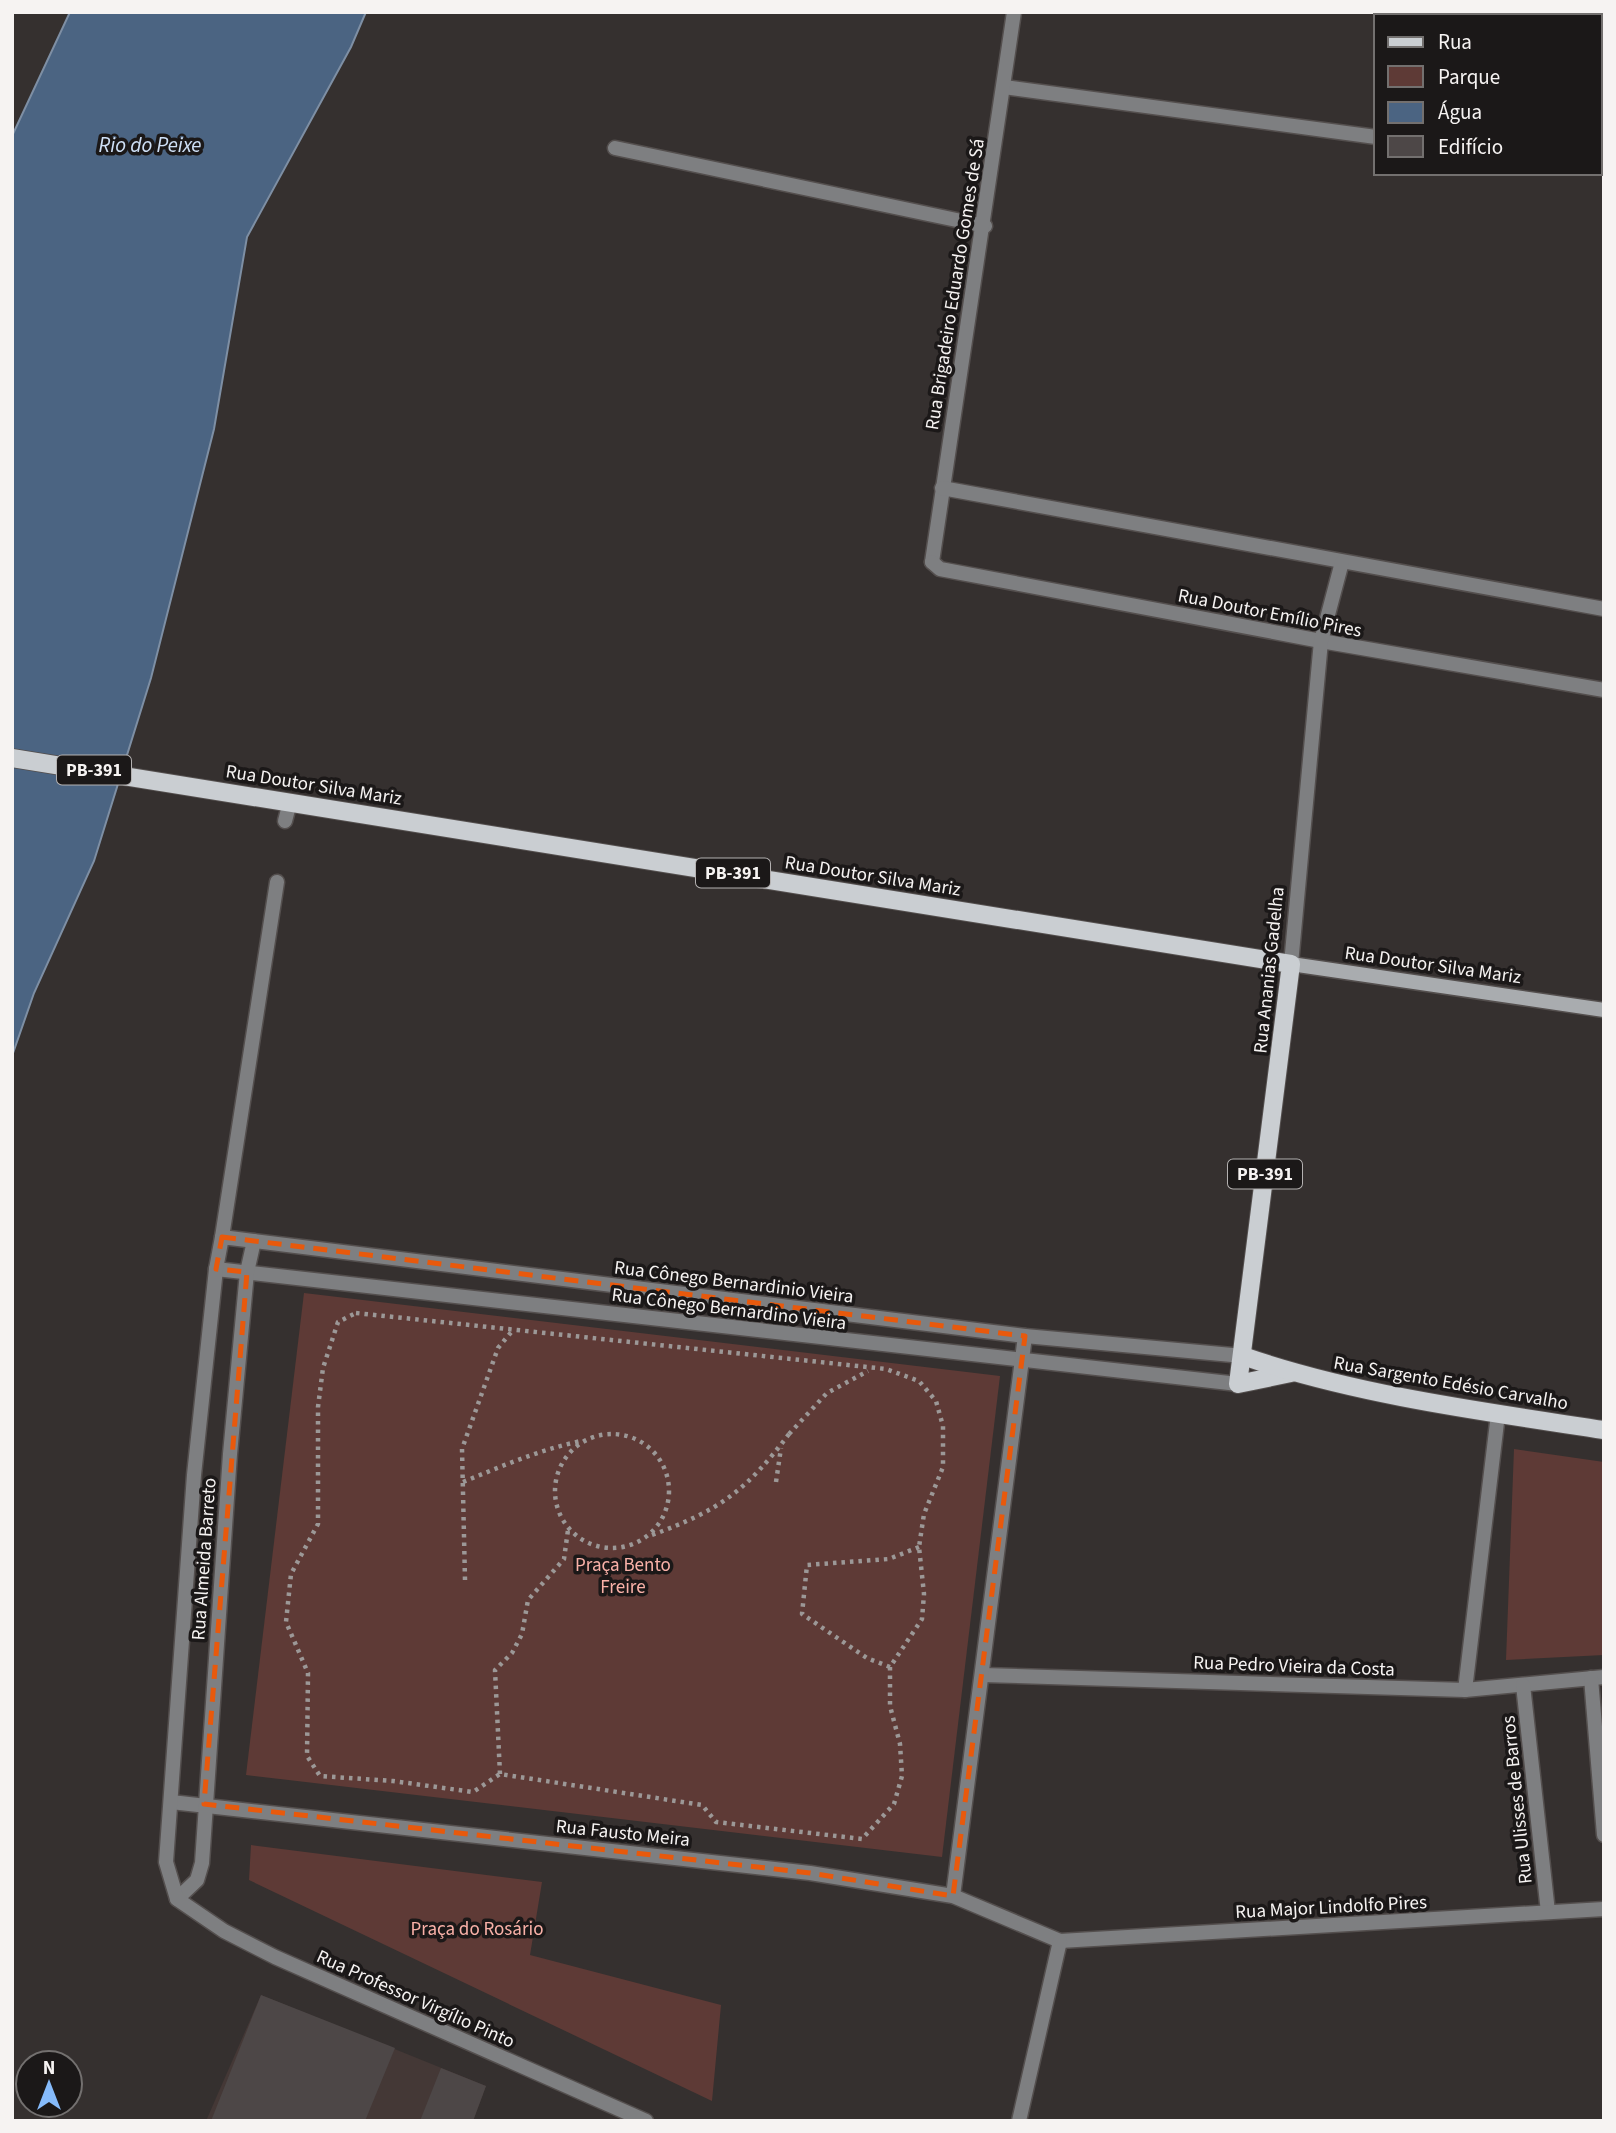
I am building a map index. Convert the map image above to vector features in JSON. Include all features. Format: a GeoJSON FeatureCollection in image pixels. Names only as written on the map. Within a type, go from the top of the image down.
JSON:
{"type":"FeatureCollection","features":[{"type":"Feature","properties":{"kind":"main road","name":"Rua Doutor Silva Mariz"},"geometry":{"type":"LineString","coordinates":[[12,758],[1291,964],[1604,1010]]}},
{"type":"Feature","properties":{"kind":"main road","name":"Rua Ananias Gadelha"},"geometry":{"type":"LineString","coordinates":[[1238,1384],[1291,964]]}},
{"type":"Feature","properties":{"kind":"main road","name":"Rua Sargento Edésio Carvalho"},"geometry":{"type":"LineString","coordinates":[[1243,1356],[1292,1373],[1498,1414],[1604,1430]]}},
{"type":"Feature","properties":{"kind":"main road","name":"Rua Sargento Edésio Carvalho"},"geometry":{"type":"LineString","coordinates":[[1238,1384],[1292,1373]]}},
{"type":"Feature","properties":{"kind":"street","name":"Rua Brigadeiro Eduardo Gomes de Sá"},"geometry":{"type":"LineString","coordinates":[[932,562],[985,226],[1014,12]]}},
{"type":"Feature","properties":{"kind":"street"},"geometry":{"type":"LineString","coordinates":[[1004,87],[1374,137]]}},
{"type":"Feature","properties":{"kind":"street"},"geometry":{"type":"LineString","coordinates":[[615,148],[985,226]]}},
{"type":"Feature","properties":{"kind":"street"},"geometry":{"type":"LineString","coordinates":[[942,488],[1604,609]]}},
{"type":"Feature","properties":{"kind":"street","name":"Rua Doutor Emílio Pires"},"geometry":{"type":"LineString","coordinates":[[932,562],[940,569],[1321,642],[1604,690]]}},
{"type":"Feature","properties":{"kind":"street","name":"Rua Ananias Gadelha"},"geometry":{"type":"LineString","coordinates":[[1291,964],[1321,642],[1342,562]]}},
{"type":"Feature","properties":{"kind":"street"},"geometry":{"type":"LineString","coordinates":[[285,821],[290,802]]}},
{"type":"Feature","properties":{"kind":"street","name":"Rua Almeida Barreto"},"geometry":{"type":"LineString","coordinates":[[254,1241],[247,1272],[230,1454],[202,1863],[197,1880],[177,1899],[168,1875],[194,1475],[216,1269],[277,883]]}},
{"type":"Feature","properties":{"kind":"street","name":"Rua Cônego Bernardinio Vieira"},"geometry":{"type":"LineString","coordinates":[[222,1237],[1025,1336],[1243,1356]]}},
{"type":"Feature","properties":{"kind":"street","name":"Rua Cônego Bernardino Vieira"},"geometry":{"type":"LineString","coordinates":[[216,1269],[1238,1384]]}},
{"type":"Feature","properties":{"kind":"street"},"geometry":{"type":"LineString","coordinates":[[953,1896],[1025,1336]]}},
{"type":"Feature","properties":{"kind":"street"},"geometry":{"type":"LineString","coordinates":[[1465,1690],[1498,1414]]}},
{"type":"Feature","properties":{"kind":"street","name":"Rua Pedro Vieira da Costa"},"geometry":{"type":"LineString","coordinates":[[983,1675],[1465,1690],[1598,1678]]}},
{"type":"Feature","properties":{"kind":"street"},"geometry":{"type":"LineString","coordinates":[[1598,1678],[1604,1835]]}},
{"type":"Feature","properties":{"kind":"street","name":"Rua Ulisses de Barros"},"geometry":{"type":"LineString","coordinates":[[1523,1685],[1548,1912]]}},
{"type":"Feature","properties":{"kind":"street","name":"Rua Fausto Meira"},"geometry":{"type":"LineString","coordinates":[[172,1802],[810,1873],[953,1896],[1060,1941]]}},
{"type":"Feature","properties":{"kind":"street","name":"Rua Professor Virgílio Pinto"},"geometry":{"type":"LineString","coordinates":[[177,1899],[203,1918],[275,1957],[646,2121]]}},
{"type":"Feature","properties":{"kind":"street","name":"Rua Major Lindolfo Pires"},"geometry":{"type":"LineString","coordinates":[[1060,1941],[1604,1909]]}},
{"type":"Feature","properties":{"kind":"street"},"geometry":{"type":"LineString","coordinates":[[1019,2121],[1060,1941]]}},
{"type":"Feature","properties":{"kind":"path"},"geometry":{"type":"LineString","coordinates":[[356,1313],[872,1368],[919,1381],[936,1401],[943,1426],[943,1467],[924,1514],[919,1547],[924,1594],[922,1619],[891,1667],[891,1706],[900,1744],[902,1776],[894,1804],[862,1839],[716,1822],[702,1805],[500,1774],[473,1792],[393,1781],[320,1776],[307,1756],[310,1711],[308,1673],[286,1622],[291,1574],[318,1524],[318,1408],[323,1368],[338,1322],[356,1313]]}},
{"type":"Feature","properties":{"kind":"path"},"geometry":{"type":"LineString","coordinates":[[465,1580],[462,1449],[498,1348],[513,1330]]}},
{"type":"Feature","properties":{"kind":"path"},"geometry":{"type":"LineString","coordinates":[[585,1440],[561,1463],[554,1482],[555,1502],[568,1530],[584,1542],[603,1548],[633,1546],[650,1535],[687,1522],[747,1485],[827,1392],[872,1368]]}},
{"type":"Feature","properties":{"kind":"path"},"geometry":{"type":"LineString","coordinates":[[463,1482],[498,1470],[523,1455],[604,1434],[624,1435],[642,1442],[657,1454],[667,1472],[669,1503],[661,1522],[650,1535]]}},
{"type":"Feature","properties":{"kind":"path"},"geometry":{"type":"LineString","coordinates":[[776,1482],[779,1452],[789,1434]]}},
{"type":"Feature","properties":{"kind":"path"},"geometry":{"type":"LineString","coordinates":[[500,1774],[495,1670],[512,1653],[522,1633],[528,1600],[564,1559],[568,1530]]}},
{"type":"Feature","properties":{"kind":"path"},"geometry":{"type":"LineString","coordinates":[[891,1667],[867,1658],[802,1614],[807,1565],[889,1559],[919,1547]]}},
{"type":"Feature","properties":{"kind":"highlighted area"},"geometry":{"type":"Polygon","coordinates":[[[222,1237],[1025,1336],[953,1896],[810,1873],[204,1804],[247,1272],[216,1269],[222,1237]]]}},
{"type":"Feature","properties":{"kind":"shaded area"},"geometry":{"type":"Polygon","coordinates":[[[261,1995],[486,2086],[473,2121],[206,2121],[261,1995]]]}},
{"type":"Feature","properties":{"kind":"green space","name":"Praça Bento Freire"},"geometry":{"type":"Polygon","coordinates":[[[304,1293],[1000,1376],[942,1857],[246,1775],[304,1293]]]}},
{"type":"Feature","properties":{"kind":"green space"},"geometry":{"type":"Polygon","coordinates":[[[1514,1449],[1604,1462],[1604,1655],[1506,1660],[1514,1449]]]}},
{"type":"Feature","properties":{"kind":"green space","name":"Praça do Rosário"},"geometry":{"type":"Polygon","coordinates":[[[251,1845],[542,1882],[530,1955],[721,2005],[712,2101],[249,1880],[251,1845]]]}},
{"type":"Feature","properties":{"kind":"water","name":"Rio do Peixe"},"geometry":{"type":"Polygon","coordinates":[[[70,12],[366,12],[351,47],[247,237],[214,429],[151,678],[94,861],[34,993],[12,1056],[12,136],[70,12]]]}},
{"type":"Feature","properties":{"kind":"building"},"geometry":{"type":"Polygon","coordinates":[[[261,1995],[395,2048],[365,2121],[211,2121],[261,1995]]]}},
{"type":"Feature","properties":{"kind":"building"},"geometry":{"type":"Polygon","coordinates":[[[441,2068],[486,2086],[473,2121],[420,2121],[441,2068]]]}}]}
